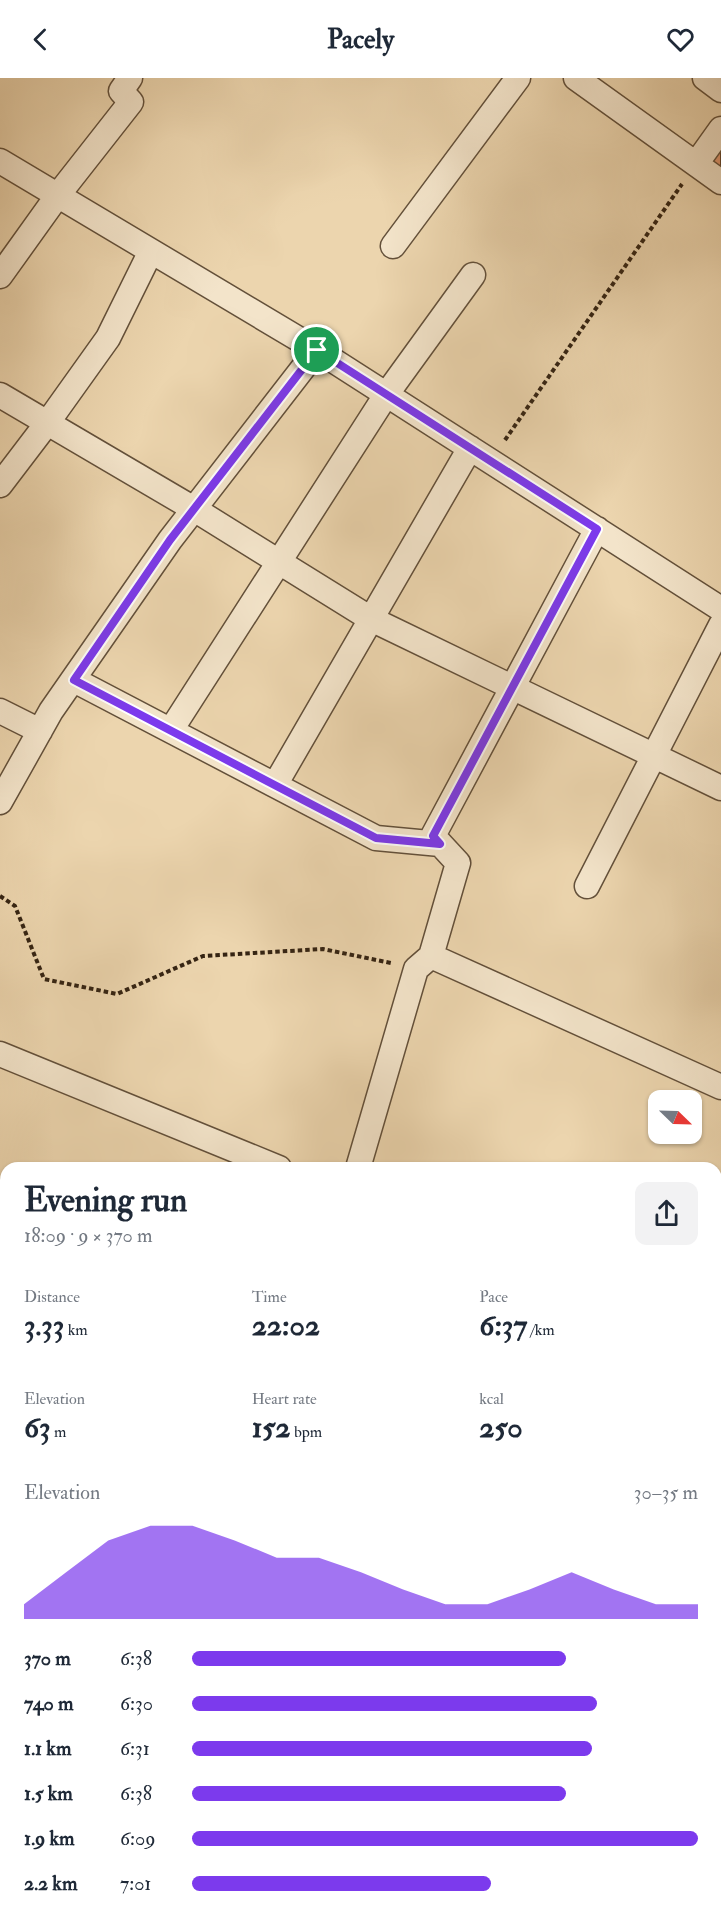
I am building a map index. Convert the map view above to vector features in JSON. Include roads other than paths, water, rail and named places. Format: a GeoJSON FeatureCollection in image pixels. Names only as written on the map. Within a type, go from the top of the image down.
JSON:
{"type":"FeatureCollection","features":[{"type":"Feature","properties":{"kind":"street"},"geometry":{"type":"LineString","coordinates":[[393,246],[518,78]]}},
{"type":"Feature","properties":{"kind":"street"},"geometry":{"type":"LineString","coordinates":[[576,78],[721,182]]}},
{"type":"Feature","properties":{"kind":"street"},"geometry":{"type":"LineString","coordinates":[[705,78],[721,90]]}},
{"type":"Feature","properties":{"kind":"street"},"geometry":{"type":"LineString","coordinates":[[0,276],[58,195],[131,102],[118,82]]}},
{"type":"Feature","properties":{"kind":"street"},"geometry":{"type":"LineString","coordinates":[[696,164],[721,129]]}},
{"type":"Feature","properties":{"kind":"street"},"geometry":{"type":"LineString","coordinates":[[0,160],[317,350],[721,609]]}},
{"type":"Feature","properties":{"kind":"street"},"geometry":{"type":"LineString","coordinates":[[0,485],[108,338],[151,251]]}},
{"type":"Feature","properties":{"kind":"street"},"geometry":{"type":"LineString","coordinates":[[171,730],[386,394],[473,275]]}},
{"type":"Feature","properties":{"kind":"street"},"geometry":{"type":"LineString","coordinates":[[0,802],[40,731],[164,549],[317,350]]}},
{"type":"Feature","properties":{"kind":"street"},"geometry":{"type":"LineString","coordinates":[[0,395],[194,509],[370,619],[721,788]]}},
{"type":"Feature","properties":{"kind":"street"},"geometry":{"type":"LineString","coordinates":[[275,784],[370,619],[480,455]]}},
{"type":"Feature","properties":{"kind":"street"},"geometry":{"type":"LineString","coordinates":[[360,1162],[423,962],[458,863],[433,836],[597,529]]}},
{"type":"Feature","properties":{"kind":"street"},"geometry":{"type":"LineString","coordinates":[[587,886],[721,625]]}},
{"type":"Feature","properties":{"kind":"street"},"geometry":{"type":"LineString","coordinates":[[74,680],[376,838],[440,844]]}},
{"type":"Feature","properties":{"kind":"street"},"geometry":{"type":"LineString","coordinates":[[0,711],[40,731]]}},
{"type":"Feature","properties":{"kind":"street"},"geometry":{"type":"LineString","coordinates":[[423,962],[721,1087]]}},
{"type":"Feature","properties":{"kind":"street"},"geometry":{"type":"LineString","coordinates":[[0,1054],[112,1102],[264,1162]]}}]}
